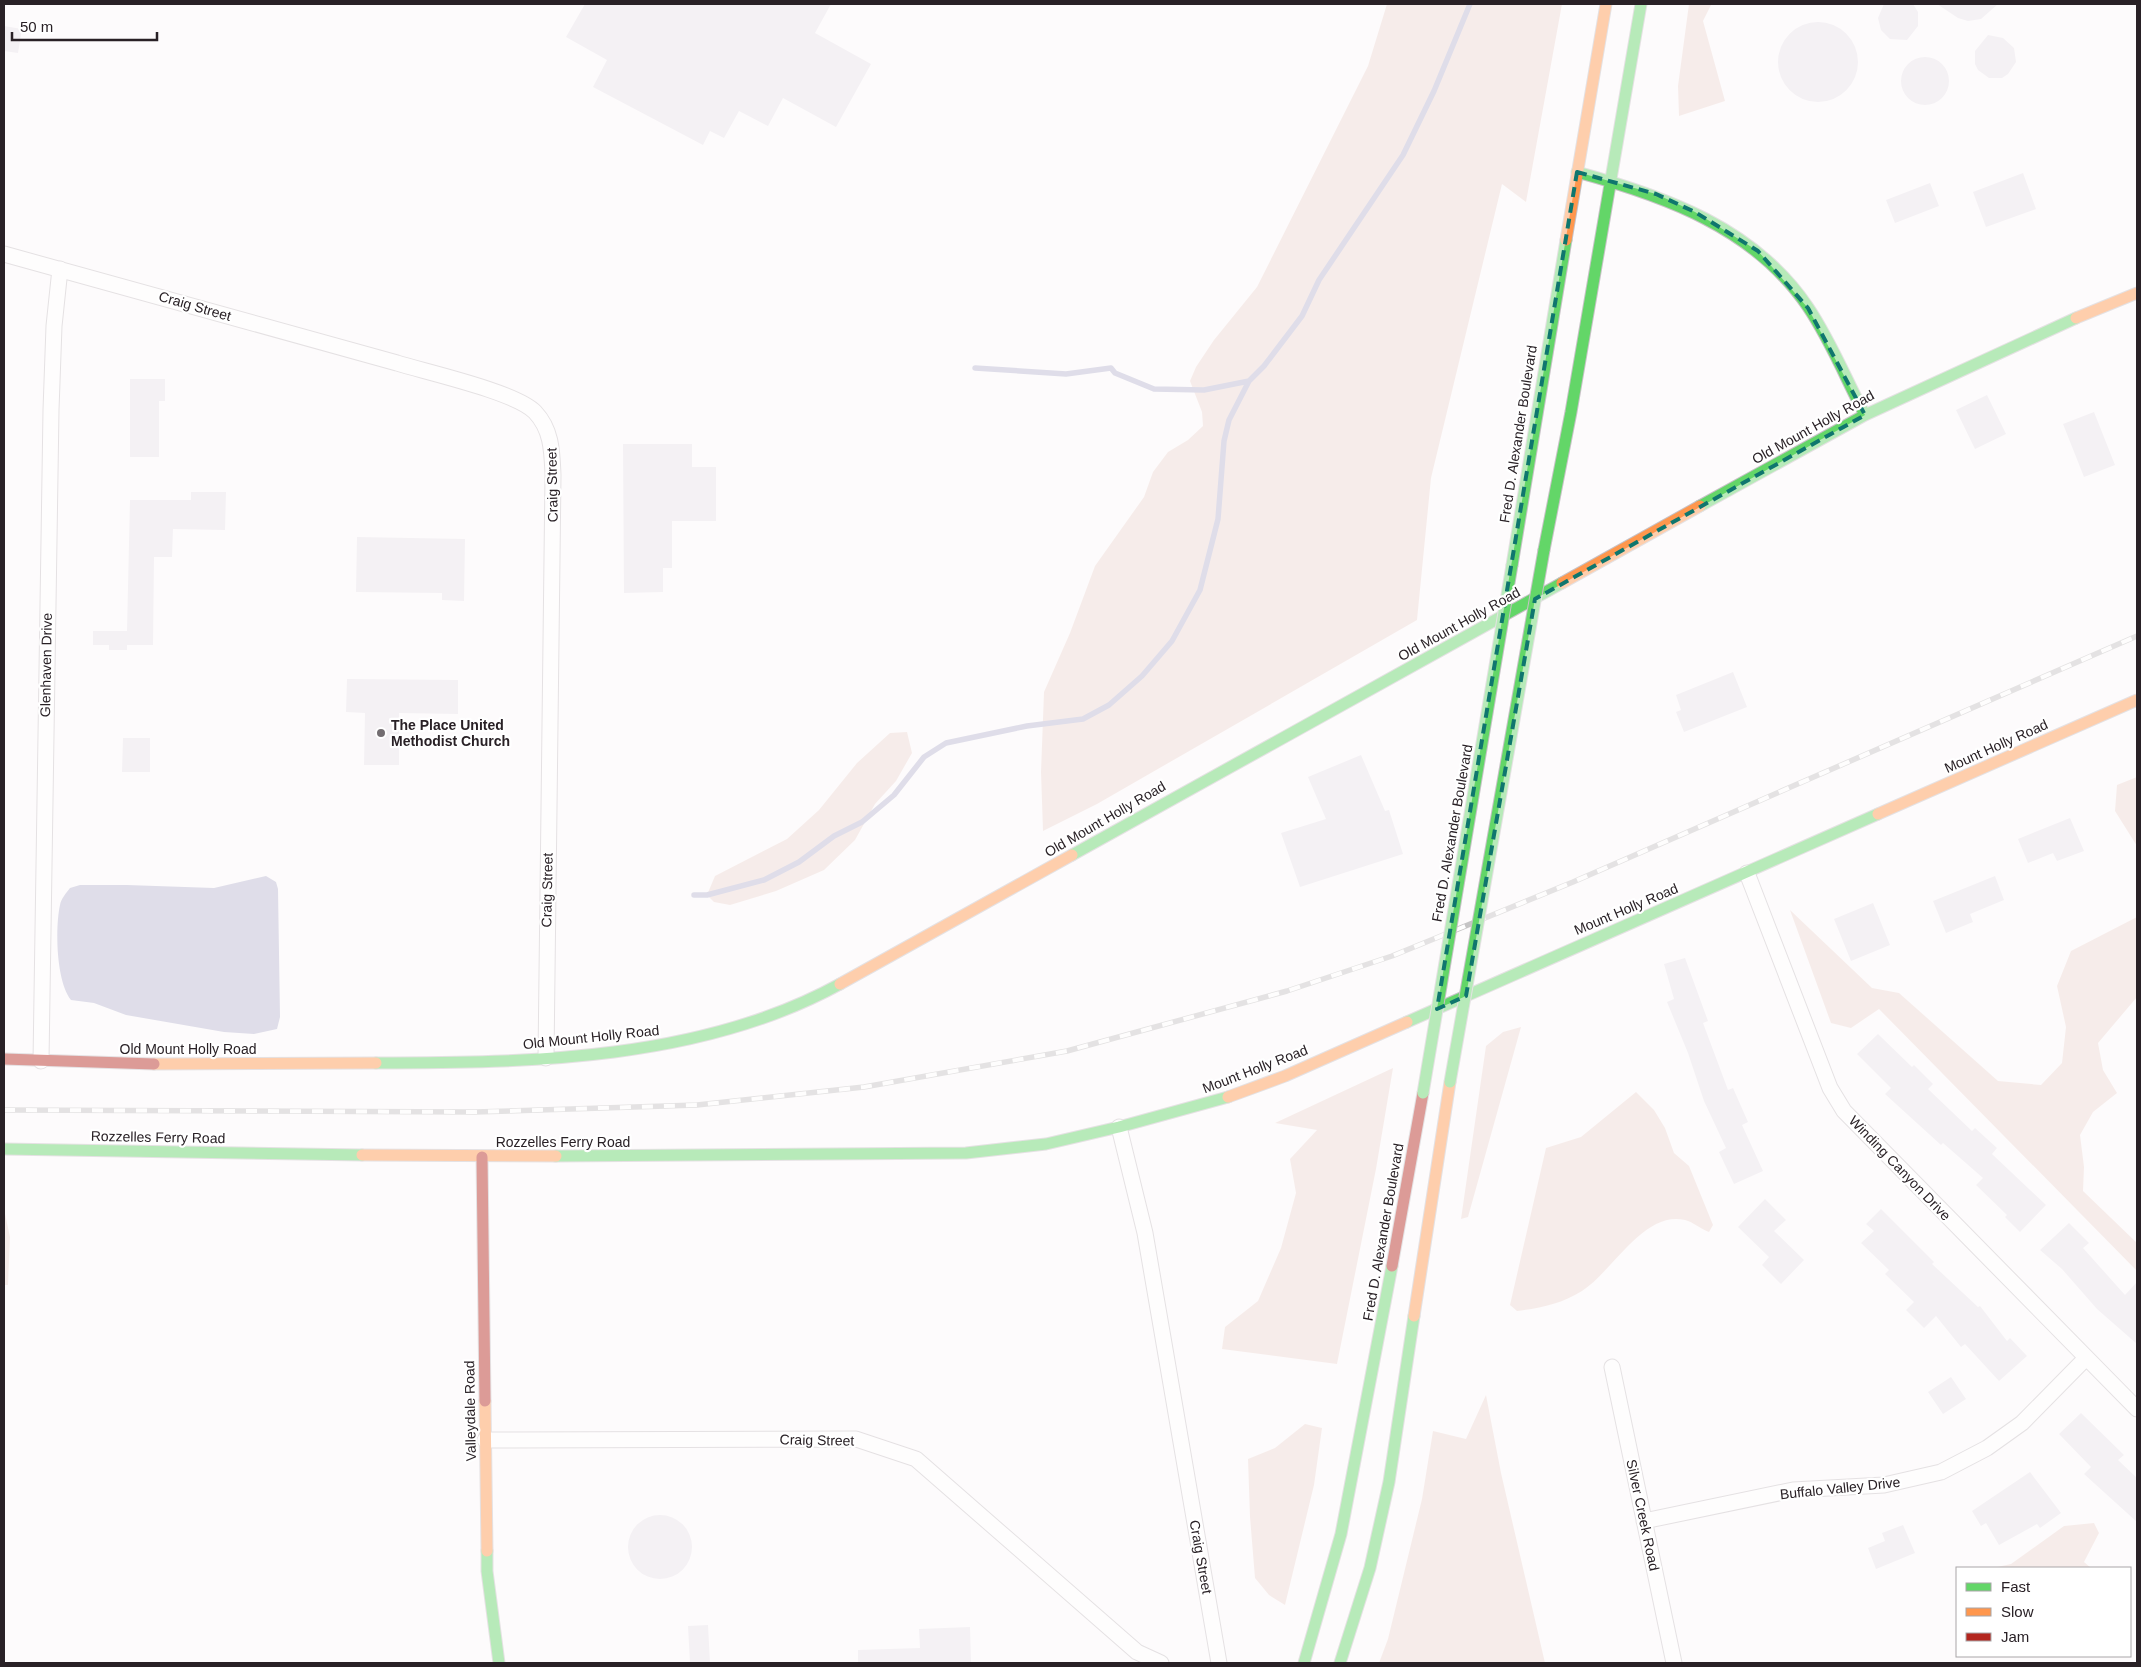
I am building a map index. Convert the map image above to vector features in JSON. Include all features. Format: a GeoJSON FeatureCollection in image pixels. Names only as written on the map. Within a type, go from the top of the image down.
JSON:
{"type":"FeatureCollection","features":[{"type":"Feature","properties":{"kind":"street","name":"Fred D. Alexander Boulevard"},"geometry":{"type":"LineString","coordinates":[[1304,1663],[1341,1534],[1364,1419],[1423,1093],[1606,4]]}},
{"type":"Feature","properties":{"kind":"street"},"geometry":{"type":"LineString","coordinates":[[1340,1663],[1370,1568],[1389,1482],[1450,1082],[1544,550],[1571,412],[1641,4]]}},
{"type":"Feature","properties":{"kind":"street"},"geometry":{"type":"LineString","coordinates":[[1578,172],[1612,180],[1656,194],[1695,212],[1740,238],[1776,267],[1808,308],[1865,415]]}},
{"type":"Feature","properties":{"kind":"street","name":"Craig Street"},"geometry":{"type":"LineString","coordinates":[[4,254],[130,287],[491,392],[519,401],[534,411],[545,426],[552,443],[553,475],[546,1058]]}},
{"type":"Feature","properties":{"kind":"street","name":"Glenhaven Drive"},"geometry":{"type":"LineString","coordinates":[[41,1061],[51,420],[54,326],[60,270]]}},
{"type":"Feature","properties":{"kind":"street","name":"Old Mount Holly Road"},"geometry":{"type":"LineString","coordinates":[[4,1059],[114,1064],[473,1063],[631,1050],[691,1039],[751,1022],[836,986],[1865,415],[2054,327],[2137,293]]}},
{"type":"Feature","properties":{"kind":"street","name":"Mount Holly Road"},"geometry":{"type":"LineString","coordinates":[[1119,1128],[1214,1102],[1285,1076],[2137,700]]}},
{"type":"Feature","properties":{"kind":"street","name":"Winding Canyon Drive"},"geometry":{"type":"LineString","coordinates":[[1747,873],[1830,1088],[1844,1111],[2137,1409]]}},
{"type":"Feature","properties":{"kind":"street","name":"Craig Street"},"geometry":{"type":"LineString","coordinates":[[1119,1128],[1145,1234],[1219,1663]]}},
{"type":"Feature","properties":{"kind":"street","name":"Rozzelles Ferry Road"},"geometry":{"type":"LineString","coordinates":[[4,1149],[482,1157],[966,1153],[1046,1144],[1119,1128]]}},
{"type":"Feature","properties":{"kind":"street","name":"Valleydale Road"},"geometry":{"type":"LineString","coordinates":[[482,1157],[487,1571],[499,1663]]}},
{"type":"Feature","properties":{"kind":"street","name":"Buffalo Valley Drive"},"geometry":{"type":"LineString","coordinates":[[1644,1521],[1793,1490],[1884,1485],[1941,1472],[1987,1448],[2022,1423],[2086,1358]]}},
{"type":"Feature","properties":{"kind":"street","name":"Silver Creek Road"},"geometry":{"type":"LineString","coordinates":[[1612,1367],[1674,1663]]}},
{"type":"Feature","properties":{"kind":"street","name":"Craig Street"},"geometry":{"type":"LineString","coordinates":[[484,1440],[856,1439],[916,1459],[1137,1652],[1161,1663]]}},
{"type":"Feature","properties":{"kind":"highlighted area"},"geometry":{"type":"Polygon","coordinates":[[[1577,172],[1656,194],[1695,212],[1758,251],[1808,308],[1865,415],[1535,599],[1466,996],[1437,1009],[1577,172]]]}},
{"type":"Feature","properties":{"kind":"shaded area"},"geometry":{"type":"Polygon","coordinates":[[[1387,4],[1562,4],[1526,202],[1502,184],[1431,478],[1417,620],[1097,804],[1043,831],[1041,772],[1044,692],[1070,633],[1095,566],[1144,497],[1153,472],[1168,452],[1188,440],[1203,426],[1202,412],[1190,381],[1196,367],[1214,340],[1257,287],[1368,66],[1387,4]]]}},
{"type":"Feature","properties":{"kind":"shaded area"},"geometry":{"type":"Polygon","coordinates":[[[1689,4],[1711,5],[1703,21],[1725,101],[1679,116],[1678,86],[1689,4]]]}},
{"type":"Feature","properties":{"kind":"shaded area"},"geometry":{"type":"Polygon","coordinates":[[[907,732],[912,753],[896,781],[875,804],[855,840],[824,870],[776,891],[730,905],[714,902],[707,895],[715,876],[787,839],[819,810],[857,763],[890,733],[907,732]]]}},
{"type":"Feature","properties":{"kind":"shaded area"},"geometry":{"type":"Polygon","coordinates":[[[2137,777],[2137,846],[2115,811],[2117,785],[2137,777]]]}},
{"type":"Feature","properties":{"kind":"shaded area"},"geometry":{"type":"Polygon","coordinates":[[[1790,910],[1872,988],[1899,993],[1998,1081],[2041,1085],[2062,1063],[2066,1027],[2057,986],[2071,951],[2137,917],[2137,997],[2098,1043],[2103,1070],[2117,1093],[2093,1112],[2080,1135],[2084,1167],[2083,1191],[2137,1243],[2137,1271],[1879,1009],[1851,1028],[1831,1023],[1790,910]]]}},
{"type":"Feature","properties":{"kind":"shaded area"},"geometry":{"type":"Polygon","coordinates":[[[1521,1027],[1468,1217],[1461,1219],[1486,1046],[1503,1032],[1521,1027]]]}},
{"type":"Feature","properties":{"kind":"shaded area"},"geometry":{"type":"Polygon","coordinates":[[[1393,1068],[1376,1169],[1337,1364],[1222,1349],[1225,1327],[1258,1301],[1281,1248],[1296,1193],[1290,1159],[1317,1130],[1275,1123],[1393,1068]]]}},
{"type":"Feature","properties":{"kind":"shaded area"},"geometry":{"type":"Polygon","coordinates":[[[1636,1092],[1654,1110],[1665,1128],[1674,1153],[1689,1166],[1713,1225],[1709,1232],[1685,1220],[1670,1219],[1656,1224],[1642,1233],[1582,1291],[1551,1305],[1517,1311],[1510,1305],[1546,1148],[1581,1137],[1636,1092]]]}},
{"type":"Feature","properties":{"kind":"shaded area"},"geometry":{"type":"Polygon","coordinates":[[[4,1209],[10,1237],[8,1285],[4,1285],[4,1209]]]}},
{"type":"Feature","properties":{"kind":"shaded area"},"geometry":{"type":"Polygon","coordinates":[[[1486,1395],[1501,1473],[1545,1663],[1379,1663],[1388,1639],[1422,1499],[1433,1431],[1466,1439],[1486,1395]]]}},
{"type":"Feature","properties":{"kind":"shaded area"},"geometry":{"type":"Polygon","coordinates":[[[1305,1424],[1322,1428],[1314,1485],[1285,1605],[1269,1595],[1255,1578],[1248,1459],[1275,1448],[1305,1424]]]}},
{"type":"Feature","properties":{"kind":"shaded area"},"geometry":{"type":"Polygon","coordinates":[[[2094,1523],[2099,1533],[2084,1562],[2090,1567],[1998,1567],[2011,1564],[2064,1526],[2094,1523]]]}},
{"type":"Feature","properties":{"kind":"water"},"geometry":{"type":"Polygon","coordinates":[[[266,876],[276,882],[278,889],[280,1017],[277,1029],[254,1034],[224,1032],[126,1015],[94,1003],[71,1000],[62,980],[57,940],[60,905],[70,888],[80,885],[127,885],[214,888],[266,876]]]}},
{"type":"Feature","properties":{"kind":"building"},"geometry":{"type":"Polygon","coordinates":[[[585,4],[831,4],[815,33],[871,64],[836,127],[783,98],[768,126],[739,111],[724,138],[710,131],[703,145],[593,87],[607,60],[566,37],[585,4]]]}},
{"type":"Feature","properties":{"kind":"building"},"geometry":{"type":"Polygon","coordinates":[[[1884,4],[1913,4],[1918,12],[1918,26],[1907,40],[1890,39],[1881,30],[1878,18],[1884,4]]]}},
{"type":"Feature","properties":{"kind":"building"},"geometry":{"type":"Polygon","coordinates":[[[1937,4],[1998,4],[1981,19],[1968,21],[1958,18],[1937,4]]]}},
{"type":"Feature","properties":{"kind":"building"},"geometry":{"type":"Polygon","coordinates":[[[1818,22],[1833,25],[1846,34],[1855,47],[1858,62],[1855,77],[1846,90],[1833,99],[1818,102],[1803,99],[1790,90],[1781,77],[1778,62],[1781,47],[1790,34],[1803,25],[1818,22]]]}},
{"type":"Feature","properties":{"kind":"building"},"geometry":{"type":"Polygon","coordinates":[[[4,26],[22,29],[18,53],[4,51],[4,26]]]}},
{"type":"Feature","properties":{"kind":"building"},"geometry":{"type":"Polygon","coordinates":[[[1988,35],[2003,38],[2014,48],[2016,62],[2008,74],[2002,78],[1989,78],[1978,70],[1975,64],[1975,51],[1988,35]]]}},
{"type":"Feature","properties":{"kind":"building"},"geometry":{"type":"Polygon","coordinates":[[[1925,57],[1934,59],[1942,64],[1947,72],[1949,81],[1947,90],[1942,98],[1934,103],[1925,105],[1916,103],[1908,98],[1903,90],[1901,81],[1903,72],[1908,64],[1916,59],[1925,57]]]}},
{"type":"Feature","properties":{"kind":"building"},"geometry":{"type":"Polygon","coordinates":[[[2023,173],[2036,209],[1986,227],[1973,192],[2023,173]]]}},
{"type":"Feature","properties":{"kind":"building"},"geometry":{"type":"Polygon","coordinates":[[[1930,183],[1939,206],[1895,223],[1886,200],[1930,183]]]}},
{"type":"Feature","properties":{"kind":"building"},"geometry":{"type":"Polygon","coordinates":[[[130,379],[165,379],[165,401],[159,401],[159,457],[130,457],[130,379]]]}},
{"type":"Feature","properties":{"kind":"building"},"geometry":{"type":"Polygon","coordinates":[[[1987,395],[2006,434],[1975,449],[1956,410],[1987,395]]]}},
{"type":"Feature","properties":{"kind":"building"},"geometry":{"type":"Polygon","coordinates":[[[2094,412],[2115,465],[2084,477],[2063,424],[2094,412]]]}},
{"type":"Feature","properties":{"kind":"building"},"geometry":{"type":"Polygon","coordinates":[[[623,444],[692,444],[692,467],[716,467],[716,521],[672,521],[672,568],[663,568],[663,592],[624,593],[623,444]]]}},
{"type":"Feature","properties":{"kind":"building"},"geometry":{"type":"Polygon","coordinates":[[[191,492],[226,492],[225,530],[173,529],[172,557],[154,557],[153,645],[127,645],[127,650],[109,650],[109,645],[93,645],[93,631],[127,631],[130,500],[191,500],[191,492]]]}},
{"type":"Feature","properties":{"kind":"building"},"geometry":{"type":"Polygon","coordinates":[[[357,537],[465,539],[464,601],[442,600],[442,593],[356,592],[357,537]]]}},
{"type":"Feature","properties":{"kind":"building"},"geometry":{"type":"Polygon","coordinates":[[[1733,672],[1747,707],[1684,732],[1676,712],[1681,710],[1676,695],[1733,672]]]}},
{"type":"Feature","properties":{"kind":"building"},"geometry":{"type":"Polygon","coordinates":[[[347,679],[458,680],[458,714],[399,713],[399,765],[364,765],[365,713],[346,712],[347,679]]]}},
{"type":"Feature","properties":{"kind":"building"},"geometry":{"type":"Polygon","coordinates":[[[123,738],[150,738],[150,772],[122,772],[123,738]]]}},
{"type":"Feature","properties":{"kind":"building"},"geometry":{"type":"Polygon","coordinates":[[[1361,755],[1385,811],[1389,810],[1403,854],[1300,887],[1281,833],[1326,819],[1308,777],[1361,755]]]}},
{"type":"Feature","properties":{"kind":"building"},"geometry":{"type":"Polygon","coordinates":[[[2070,818],[2084,851],[2057,861],[2053,853],[2028,863],[2018,839],[2070,818]]]}},
{"type":"Feature","properties":{"kind":"building"},"geometry":{"type":"Polygon","coordinates":[[[1995,876],[2004,900],[1970,914],[1973,922],[1946,933],[1933,901],[1995,876]]]}},
{"type":"Feature","properties":{"kind":"building"},"geometry":{"type":"Polygon","coordinates":[[[1873,903],[1890,945],[1851,961],[1834,919],[1873,903]]]}},
{"type":"Feature","properties":{"kind":"building"},"geometry":{"type":"Polygon","coordinates":[[[1685,958],[1708,1021],[1703,1023],[1728,1090],[1733,1088],[1748,1122],[1742,1125],[1763,1171],[1734,1184],[1719,1152],[1726,1148],[1704,1101],[1688,1053],[1667,1002],[1674,999],[1664,964],[1685,958]]]}},
{"type":"Feature","properties":{"kind":"building"},"geometry":{"type":"Polygon","coordinates":[[[1878,1034],[1912,1067],[1914,1065],[1933,1084],[1928,1089],[1972,1131],[1975,1128],[1997,1148],[1992,1154],[2046,1205],[2020,1232],[2005,1217],[2007,1215],[1976,1185],[1983,1178],[1943,1143],[1941,1145],[1885,1094],[1891,1088],[1857,1054],[1878,1034]]]}},
{"type":"Feature","properties":{"kind":"building"},"geometry":{"type":"Polygon","coordinates":[[[1765,1199],[1786,1220],[1774,1231],[1804,1260],[1781,1284],[1762,1265],[1769,1257],[1738,1227],[1765,1199]]]}},
{"type":"Feature","properties":{"kind":"building"},"geometry":{"type":"Polygon","coordinates":[[[1881,1209],[1934,1262],[1932,1264],[1978,1307],[1980,1306],[2007,1341],[2010,1338],[2027,1356],[1999,1381],[1965,1344],[1961,1347],[1936,1316],[1924,1328],[1906,1310],[1914,1302],[1885,1274],[1889,1270],[1861,1243],[1874,1231],[1866,1224],[1881,1209]]]}},
{"type":"Feature","properties":{"kind":"building"},"geometry":{"type":"Polygon","coordinates":[[[2069,1223],[2089,1243],[2083,1248],[2125,1295],[2137,1282],[2137,1344],[2097,1309],[2062,1269],[2040,1250],[2069,1223]]]}},
{"type":"Feature","properties":{"kind":"building"},"geometry":{"type":"Polygon","coordinates":[[[1951,1377],[1966,1399],[1943,1414],[1928,1392],[1951,1377]]]}},
{"type":"Feature","properties":{"kind":"building"},"geometry":{"type":"Polygon","coordinates":[[[2081,1413],[2124,1455],[2118,1460],[2137,1478],[2137,1522],[2084,1474],[2091,1467],[2059,1434],[2081,1413]]]}},
{"type":"Feature","properties":{"kind":"building"},"geometry":{"type":"Polygon","coordinates":[[[2030,1472],[2061,1513],[2040,1528],[2037,1524],[1999,1545],[1986,1523],[1981,1526],[1972,1511],[2030,1472]]]}},
{"type":"Feature","properties":{"kind":"building"},"geometry":{"type":"Polygon","coordinates":[[[654,1515],[666,1515],[683,1524],[690,1535],[692,1547],[690,1559],[683,1570],[666,1579],[654,1579],[642,1574],[633,1565],[628,1553],[628,1541],[633,1529],[642,1520],[654,1515]]]}},
{"type":"Feature","properties":{"kind":"building"},"geometry":{"type":"Polygon","coordinates":[[[1903,1525],[1915,1553],[1876,1569],[1868,1548],[1885,1541],[1882,1533],[1903,1525]]]}},
{"type":"Feature","properties":{"kind":"building"},"geometry":{"type":"Polygon","coordinates":[[[708,1625],[710,1663],[690,1663],[688,1626],[708,1625]]]}},
{"type":"Feature","properties":{"kind":"building"},"geometry":{"type":"Polygon","coordinates":[[[970,1627],[971,1663],[858,1663],[858,1650],[920,1648],[919,1629],[970,1627]]]}},
{"type":"Feature","properties":{"kind":"waterway"},"geometry":{"type":"LineString","coordinates":[[694,895],[707,895],[764,880],[799,862],[834,836],[862,822],[894,795],[924,757],[946,743],[1027,726],[1083,719],[1109,705],[1142,676],[1172,641],[1200,590],[1218,519],[1224,441],[1229,420],[1249,381],[1264,366],[1302,316],[1319,280],[1403,155],[1434,91],[1470,4]]}},
{"type":"Feature","properties":{"kind":"waterway"},"geometry":{"type":"LineString","coordinates":[[975,368],[1066,374],[1111,368],[1115,373],[1154,389],[1204,390],[1249,381]]}},
{"type":"Feature","properties":{"kind":"railway"},"geometry":{"type":"LineString","coordinates":[[4,1110],[475,1112],[697,1105],[864,1087],[1067,1051],[1287,991],[1392,956],[1573,882],[2137,636]]}},
{"type":"Feature","properties":{"kind":"traffic: fast"},"geometry":{"type":"LineString","coordinates":[[1544,550],[1571,412],[1641,4]]}},
{"type":"Feature","properties":{"kind":"traffic: fast"},"geometry":{"type":"LineString","coordinates":[[1577,172],[1610,181],[1675,204],[1735,236],[1762,256],[1786,280],[1808,307],[1831,347],[1865,415]]}},
{"type":"Feature","properties":{"kind":"traffic: fast"},"geometry":{"type":"LineString","coordinates":[[1512,565],[1566,240]]}},
{"type":"Feature","properties":{"kind":"traffic: fast"},"geometry":{"type":"LineString","coordinates":[[1700,506],[1865,415],[2076,318]]}},
{"type":"Feature","properties":{"kind":"traffic: fast"},"geometry":{"type":"LineString","coordinates":[[1450,1082],[1544,550]]}},
{"type":"Feature","properties":{"kind":"traffic: fast"},"geometry":{"type":"LineString","coordinates":[[1423,1093],[1512,565]]}},
{"type":"Feature","properties":{"kind":"traffic: fast"},"geometry":{"type":"LineString","coordinates":[[1072,855],[1562,583]]}},
{"type":"Feature","properties":{"kind":"traffic: fast"},"geometry":{"type":"LineString","coordinates":[[1407,1022],[1878,814]]}},
{"type":"Feature","properties":{"kind":"traffic: fast"},"geometry":{"type":"LineString","coordinates":[[376,1063],[434,1063],[554,1058],[614,1052],[673,1042],[731,1028],[787,1009],[840,984]]}},
{"type":"Feature","properties":{"kind":"traffic: fast"},"geometry":{"type":"LineString","coordinates":[[556,1156],[966,1153],[1046,1144],[1119,1127],[1228,1097]]}},
{"type":"Feature","properties":{"kind":"traffic: fast"},"geometry":{"type":"LineString","coordinates":[[4,1149],[362,1155]]}},
{"type":"Feature","properties":{"kind":"traffic: fast"},"geometry":{"type":"LineString","coordinates":[[1304,1663],[1341,1534],[1392,1266]]}},
{"type":"Feature","properties":{"kind":"traffic: fast"},"geometry":{"type":"LineString","coordinates":[[1340,1663],[1370,1568],[1389,1482],[1414,1316]]}},
{"type":"Feature","properties":{"kind":"traffic: fast"},"geometry":{"type":"LineString","coordinates":[[487,1551],[487,1571],[499,1663]]}},
{"type":"Feature","properties":{"kind":"traffic: slow"},"geometry":{"type":"LineString","coordinates":[[1566,240],[1606,4]]}},
{"type":"Feature","properties":{"kind":"traffic: slow"},"geometry":{"type":"LineString","coordinates":[[2076,318],[2137,293]]}},
{"type":"Feature","properties":{"kind":"traffic: slow"},"geometry":{"type":"LineString","coordinates":[[1562,583],[1700,506]]}},
{"type":"Feature","properties":{"kind":"traffic: slow"},"geometry":{"type":"LineString","coordinates":[[1878,814],[2137,700]]}},
{"type":"Feature","properties":{"kind":"traffic: slow"},"geometry":{"type":"LineString","coordinates":[[840,984],[1072,855]]}},
{"type":"Feature","properties":{"kind":"traffic: slow"},"geometry":{"type":"LineString","coordinates":[[1228,1097],[1285,1076],[1407,1022]]}},
{"type":"Feature","properties":{"kind":"traffic: slow"},"geometry":{"type":"LineString","coordinates":[[154,1064],[376,1063]]}},
{"type":"Feature","properties":{"kind":"traffic: slow"},"geometry":{"type":"LineString","coordinates":[[1414,1316],[1450,1082]]}},
{"type":"Feature","properties":{"kind":"traffic: slow"},"geometry":{"type":"LineString","coordinates":[[362,1155],[556,1156]]}},
{"type":"Feature","properties":{"kind":"traffic: slow"},"geometry":{"type":"LineString","coordinates":[[485,1401],[487,1551]]}},
{"type":"Feature","properties":{"kind":"traffic: jam"},"geometry":{"type":"LineString","coordinates":[[4,1059],[154,1064]]}},
{"type":"Feature","properties":{"kind":"traffic: jam"},"geometry":{"type":"LineString","coordinates":[[1392,1266],[1423,1093]]}},
{"type":"Feature","properties":{"kind":"traffic: jam"},"geometry":{"type":"LineString","coordinates":[[482,1157],[485,1401]]}},
{"type":"Feature","properties":{"kind":"place","name":"The Place United Methodist Church"},"geometry":{"type":"Point","coordinates":[381,733]}}]}
